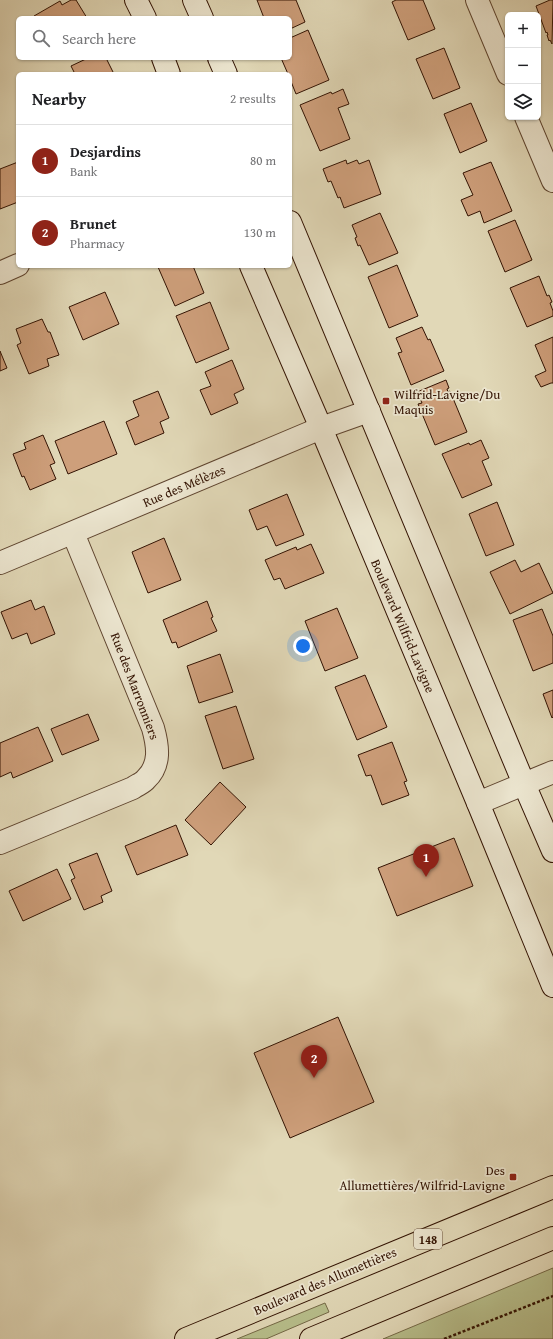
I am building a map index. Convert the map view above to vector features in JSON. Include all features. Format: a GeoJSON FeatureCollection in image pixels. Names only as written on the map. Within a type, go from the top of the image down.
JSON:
{"type":"FeatureCollection","features":[{"type":"Feature","properties":{"kind":"highway","name":"Boulevard des Allumettières"},"geometry":{"type":"LineString","coordinates":[[186,1339],[553,1187]]}},
{"type":"Feature","properties":{"kind":"highway"},"geometry":{"type":"LineString","coordinates":[[311,1339],[553,1238]]}},
{"type":"Feature","properties":{"kind":"street"},"geometry":{"type":"LineString","coordinates":[[136,0],[144,16]]}},
{"type":"Feature","properties":{"kind":"street"},"geometry":{"type":"LineString","coordinates":[[194,0],[201,16]]}},
{"type":"Feature","properties":{"kind":"street"},"geometry":{"type":"LineString","coordinates":[[477,0],[505,67]]}},
{"type":"Feature","properties":{"kind":"street"},"geometry":{"type":"LineString","coordinates":[[164,60],[168,72]]}},
{"type":"Feature","properties":{"kind":"street"},"geometry":{"type":"LineString","coordinates":[[220,60],[225,72]]}},
{"type":"Feature","properties":{"kind":"street"},"geometry":{"type":"LineString","coordinates":[[527,120],[553,182]]}},
{"type":"Feature","properties":{"kind":"street"},"geometry":{"type":"LineString","coordinates":[[292,227],[553,851]]}},
{"type":"Feature","properties":{"kind":"street"},"geometry":{"type":"LineString","coordinates":[[0,273],[16,266]]}},
{"type":"Feature","properties":{"kind":"street","name":"Boulevard Wilfrid-Lavigne"},"geometry":{"type":"LineString","coordinates":[[252,268],[321,428],[553,986]]}},
{"type":"Feature","properties":{"kind":"street","name":"Rue des Mélèzes"},"geometry":{"type":"LineString","coordinates":[[0,563],[321,428],[369,411]]}},
{"type":"Feature","properties":{"kind":"street","name":"Rue des Marronniers"},"geometry":{"type":"LineString","coordinates":[[0,843],[133,788],[146,779],[154,768],[158,756],[157,743],[153,728],[73,533]]}},
{"type":"Feature","properties":{"kind":"street"},"geometry":{"type":"LineString","coordinates":[[478,803],[553,772]]}},
{"type":"Feature","properties":{"kind":"path"},"geometry":{"type":"LineString","coordinates":[[444,1339],[553,1296]]}},
{"type":"Feature","properties":{"kind":"green space"},"geometry":{"type":"Polygon","coordinates":[[[553,1268],[553,1339],[383,1339],[553,1268]]]}},
{"type":"Feature","properties":{"kind":"green space"},"geometry":{"type":"Polygon","coordinates":[[[325,1303],[329,1312],[266,1339],[237,1339],[325,1303]]]}},
{"type":"Feature","properties":{"kind":"building"},"geometry":{"type":"Polygon","coordinates":[[[71,0],[76,0],[86,16],[34,16],[60,1],[62,5],[71,0]]]}},
{"type":"Feature","properties":{"kind":"building"},"geometry":{"type":"Polygon","coordinates":[[[257,0],[296,0],[305,22],[292,28],[292,16],[263,16],[257,0]]]}},
{"type":"Feature","properties":{"kind":"building"},"geometry":{"type":"Polygon","coordinates":[[[396,0],[423,0],[435,29],[408,40],[392,2],[396,0]]]}},
{"type":"Feature","properties":{"kind":"building"},"geometry":{"type":"Polygon","coordinates":[[[553,0],[552,44],[550,40],[549,41],[547,32],[546,33],[541,20],[541,12],[538,12],[536,6],[553,0]]]}},
{"type":"Feature","properties":{"kind":"building"},"geometry":{"type":"Polygon","coordinates":[[[308,30],[329,80],[296,94],[292,84],[292,72],[287,72],[282,60],[292,60],[292,37],[308,30]]]}},
{"type":"Feature","properties":{"kind":"building"},"geometry":{"type":"Polygon","coordinates":[[[444,48],[460,88],[433,99],[416,59],[444,48]]]}},
{"type":"Feature","properties":{"kind":"building"},"geometry":{"type":"Polygon","coordinates":[[[84,60],[107,60],[113,72],[74,72],[71,66],[84,60]]]}},
{"type":"Feature","properties":{"kind":"building"},"geometry":{"type":"Polygon","coordinates":[[[343,89],[349,104],[338,108],[350,139],[320,151],[300,105],[331,92],[332,94],[343,89]]]}},
{"type":"Feature","properties":{"kind":"building"},"geometry":{"type":"Polygon","coordinates":[[[471,103],[487,141],[460,153],[444,114],[471,103]]]}},
{"type":"Feature","properties":{"kind":"building"},"geometry":{"type":"Polygon","coordinates":[[[346,160],[347,164],[357,160],[359,164],[369,160],[381,194],[344,208],[331,181],[328,182],[323,169],[346,160]]]}},
{"type":"Feature","properties":{"kind":"building"},"geometry":{"type":"Polygon","coordinates":[[[491,162],[512,211],[484,223],[480,211],[468,216],[461,200],[473,195],[463,173],[491,162]]]}},
{"type":"Feature","properties":{"kind":"building"},"geometry":{"type":"Polygon","coordinates":[[[16,163],[16,203],[0,209],[0,169],[16,163]]]}},
{"type":"Feature","properties":{"kind":"building"},"geometry":{"type":"Polygon","coordinates":[[[380,213],[398,253],[369,265],[360,245],[358,246],[355,238],[357,237],[352,225],[380,213]]]}},
{"type":"Feature","properties":{"kind":"building"},"geometry":{"type":"Polygon","coordinates":[[[515,220],[532,260],[505,272],[488,231],[515,220]]]}},
{"type":"Feature","properties":{"kind":"building"},"geometry":{"type":"Polygon","coordinates":[[[397,265],[418,316],[389,328],[368,277],[397,265]]]}},
{"type":"Feature","properties":{"kind":"building"},"geometry":{"type":"Polygon","coordinates":[[[158,268],[194,268],[204,293],[175,306],[158,268]]]}},
{"type":"Feature","properties":{"kind":"building"},"geometry":{"type":"Polygon","coordinates":[[[539,276],[547,296],[549,295],[552,302],[550,303],[553,316],[527,327],[510,288],[539,276]]]}},
{"type":"Feature","properties":{"kind":"building"},"geometry":{"type":"Polygon","coordinates":[[[105,292],[119,324],[83,340],[69,307],[105,292]]]}},
{"type":"Feature","properties":{"kind":"building"},"geometry":{"type":"Polygon","coordinates":[[[210,302],[229,349],[196,363],[176,316],[210,302]]]}},
{"type":"Feature","properties":{"kind":"building"},"geometry":{"type":"Polygon","coordinates":[[[42,319],[48,332],[50,332],[59,355],[47,359],[49,366],[29,374],[17,345],[21,343],[16,329],[42,319]]]}},
{"type":"Feature","properties":{"kind":"building"},"geometry":{"type":"Polygon","coordinates":[[[422,327],[428,340],[430,339],[444,371],[411,385],[398,353],[402,352],[396,338],[422,327]]]}},
{"type":"Feature","properties":{"kind":"building"},"geometry":{"type":"Polygon","coordinates":[[[553,337],[553,383],[541,387],[535,376],[546,371],[535,345],[553,337]]]}},
{"type":"Feature","properties":{"kind":"building"},"geometry":{"type":"Polygon","coordinates":[[[0,351],[7,368],[0,371],[0,351]]]}},
{"type":"Feature","properties":{"kind":"building"},"geometry":{"type":"Polygon","coordinates":[[[232,360],[244,389],[234,394],[238,403],[211,415],[200,390],[211,386],[205,372],[232,360]]]}},
{"type":"Feature","properties":{"kind":"building"},"geometry":{"type":"Polygon","coordinates":[[[446,380],[449,388],[447,389],[448,392],[450,391],[467,432],[435,445],[418,404],[422,403],[417,392],[446,380]]]}},
{"type":"Feature","properties":{"kind":"building"},"geometry":{"type":"Polygon","coordinates":[[[158,391],[169,418],[160,422],[164,433],[135,445],[126,422],[139,416],[133,401],[158,391]]]}},
{"type":"Feature","properties":{"kind":"building"},"geometry":{"type":"Polygon","coordinates":[[[104,421],[117,454],[68,474],[55,441],[104,421]]]}},
{"type":"Feature","properties":{"kind":"building"},"geometry":{"type":"Polygon","coordinates":[[[43,435],[55,463],[50,465],[56,479],[30,490],[24,476],[22,477],[13,454],[26,449],[24,443],[43,435]]]}},
{"type":"Feature","properties":{"kind":"building"},"geometry":{"type":"Polygon","coordinates":[[[481,440],[489,458],[482,461],[492,485],[462,498],[442,454],[469,443],[470,445],[481,440]]]}},
{"type":"Feature","properties":{"kind":"building"},"geometry":{"type":"Polygon","coordinates":[[[287,494],[304,535],[276,546],[267,526],[257,530],[249,510],[287,494]]]}},
{"type":"Feature","properties":{"kind":"building"},"geometry":{"type":"Polygon","coordinates":[[[497,502],[514,545],[486,556],[469,514],[497,502]]]}},
{"type":"Feature","properties":{"kind":"building"},"geometry":{"type":"Polygon","coordinates":[[[164,538],[181,580],[148,593],[132,552],[164,538]]]}},
{"type":"Feature","properties":{"kind":"building"},"geometry":{"type":"Polygon","coordinates":[[[311,544],[324,573],[285,589],[280,578],[274,580],[265,560],[296,547],[297,550],[311,544]]]}},
{"type":"Feature","properties":{"kind":"building"},"geometry":{"type":"Polygon","coordinates":[[[515,560],[521,572],[539,563],[553,593],[510,614],[490,572],[515,560]]]}},
{"type":"Feature","properties":{"kind":"building"},"geometry":{"type":"Polygon","coordinates":[[[31,600],[35,610],[44,606],[55,634],[31,644],[27,633],[12,639],[1,612],[31,600]]]}},
{"type":"Feature","properties":{"kind":"building"},"geometry":{"type":"Polygon","coordinates":[[[207,601],[213,617],[211,618],[217,631],[178,648],[176,642],[172,643],[163,620],[207,601]]]}},
{"type":"Feature","properties":{"kind":"building"},"geometry":{"type":"Polygon","coordinates":[[[337,608],[358,658],[325,671],[305,621],[337,608]]]}},
{"type":"Feature","properties":{"kind":"building"},"geometry":{"type":"Polygon","coordinates":[[[542,609],[553,636],[553,663],[533,671],[513,620],[542,609]]]}},
{"type":"Feature","properties":{"kind":"building"},"geometry":{"type":"Polygon","coordinates":[[[220,654],[233,692],[199,703],[187,666],[220,654]]]}},
{"type":"Feature","properties":{"kind":"building"},"geometry":{"type":"Polygon","coordinates":[[[365,675],[387,727],[357,740],[335,687],[365,675]]]}},
{"type":"Feature","properties":{"kind":"building"},"geometry":{"type":"Polygon","coordinates":[[[553,690],[553,717],[552,718],[543,694],[553,690]]]}},
{"type":"Feature","properties":{"kind":"building"},"geometry":{"type":"Polygon","coordinates":[[[236,706],[254,759],[223,769],[205,716],[236,706]]]}},
{"type":"Feature","properties":{"kind":"building"},"geometry":{"type":"Polygon","coordinates":[[[88,714],[99,740],[62,755],[51,729],[88,714]]]}},
{"type":"Feature","properties":{"kind":"building"},"geometry":{"type":"Polygon","coordinates":[[[38,727],[53,761],[13,778],[11,772],[0,777],[0,743],[38,727]]]}},
{"type":"Feature","properties":{"kind":"building"},"geometry":{"type":"Polygon","coordinates":[[[392,742],[407,781],[404,782],[409,795],[382,805],[371,775],[366,776],[358,755],[392,742]]]}},
{"type":"Feature","properties":{"kind":"building"},"geometry":{"type":"Polygon","coordinates":[[[220,782],[246,807],[211,845],[185,820],[220,782]]]}},
{"type":"Feature","properties":{"kind":"building"},"geometry":{"type":"Polygon","coordinates":[[[176,825],[188,855],[137,875],[125,846],[176,825]]]}},
{"type":"Feature","properties":{"kind":"building"},"geometry":{"type":"Polygon","coordinates":[[[454,838],[473,886],[397,916],[378,868],[454,838]]]}},
{"type":"Feature","properties":{"kind":"building"},"geometry":{"type":"Polygon","coordinates":[[[97,853],[112,891],[101,896],[103,902],[84,910],[71,880],[75,878],[69,864],[97,853]]]}},
{"type":"Feature","properties":{"kind":"building"},"geometry":{"type":"Polygon","coordinates":[[[57,869],[71,899],[23,921],[9,891],[57,869]]]}},
{"type":"Feature","properties":{"kind":"building"},"geometry":{"type":"Polygon","coordinates":[[[338,1017],[374,1102],[290,1138],[254,1053],[338,1017]]]}},
{"type":"Feature","properties":{"kind":"place","name":"Wilfrid-Lavigne/Du Maquis"},"geometry":{"type":"Point","coordinates":[386,401]}},
{"type":"Feature","properties":{"kind":"place","name":"Desjardins"},"geometry":{"type":"Point","coordinates":[426,877]}},
{"type":"Feature","properties":{"kind":"place","name":"Brunet"},"geometry":{"type":"Point","coordinates":[314,1078]}},
{"type":"Feature","properties":{"kind":"place","name":"Des Allumettières/Wilfrid-Lavigne"},"geometry":{"type":"Point","coordinates":[513,1177]}}]}
